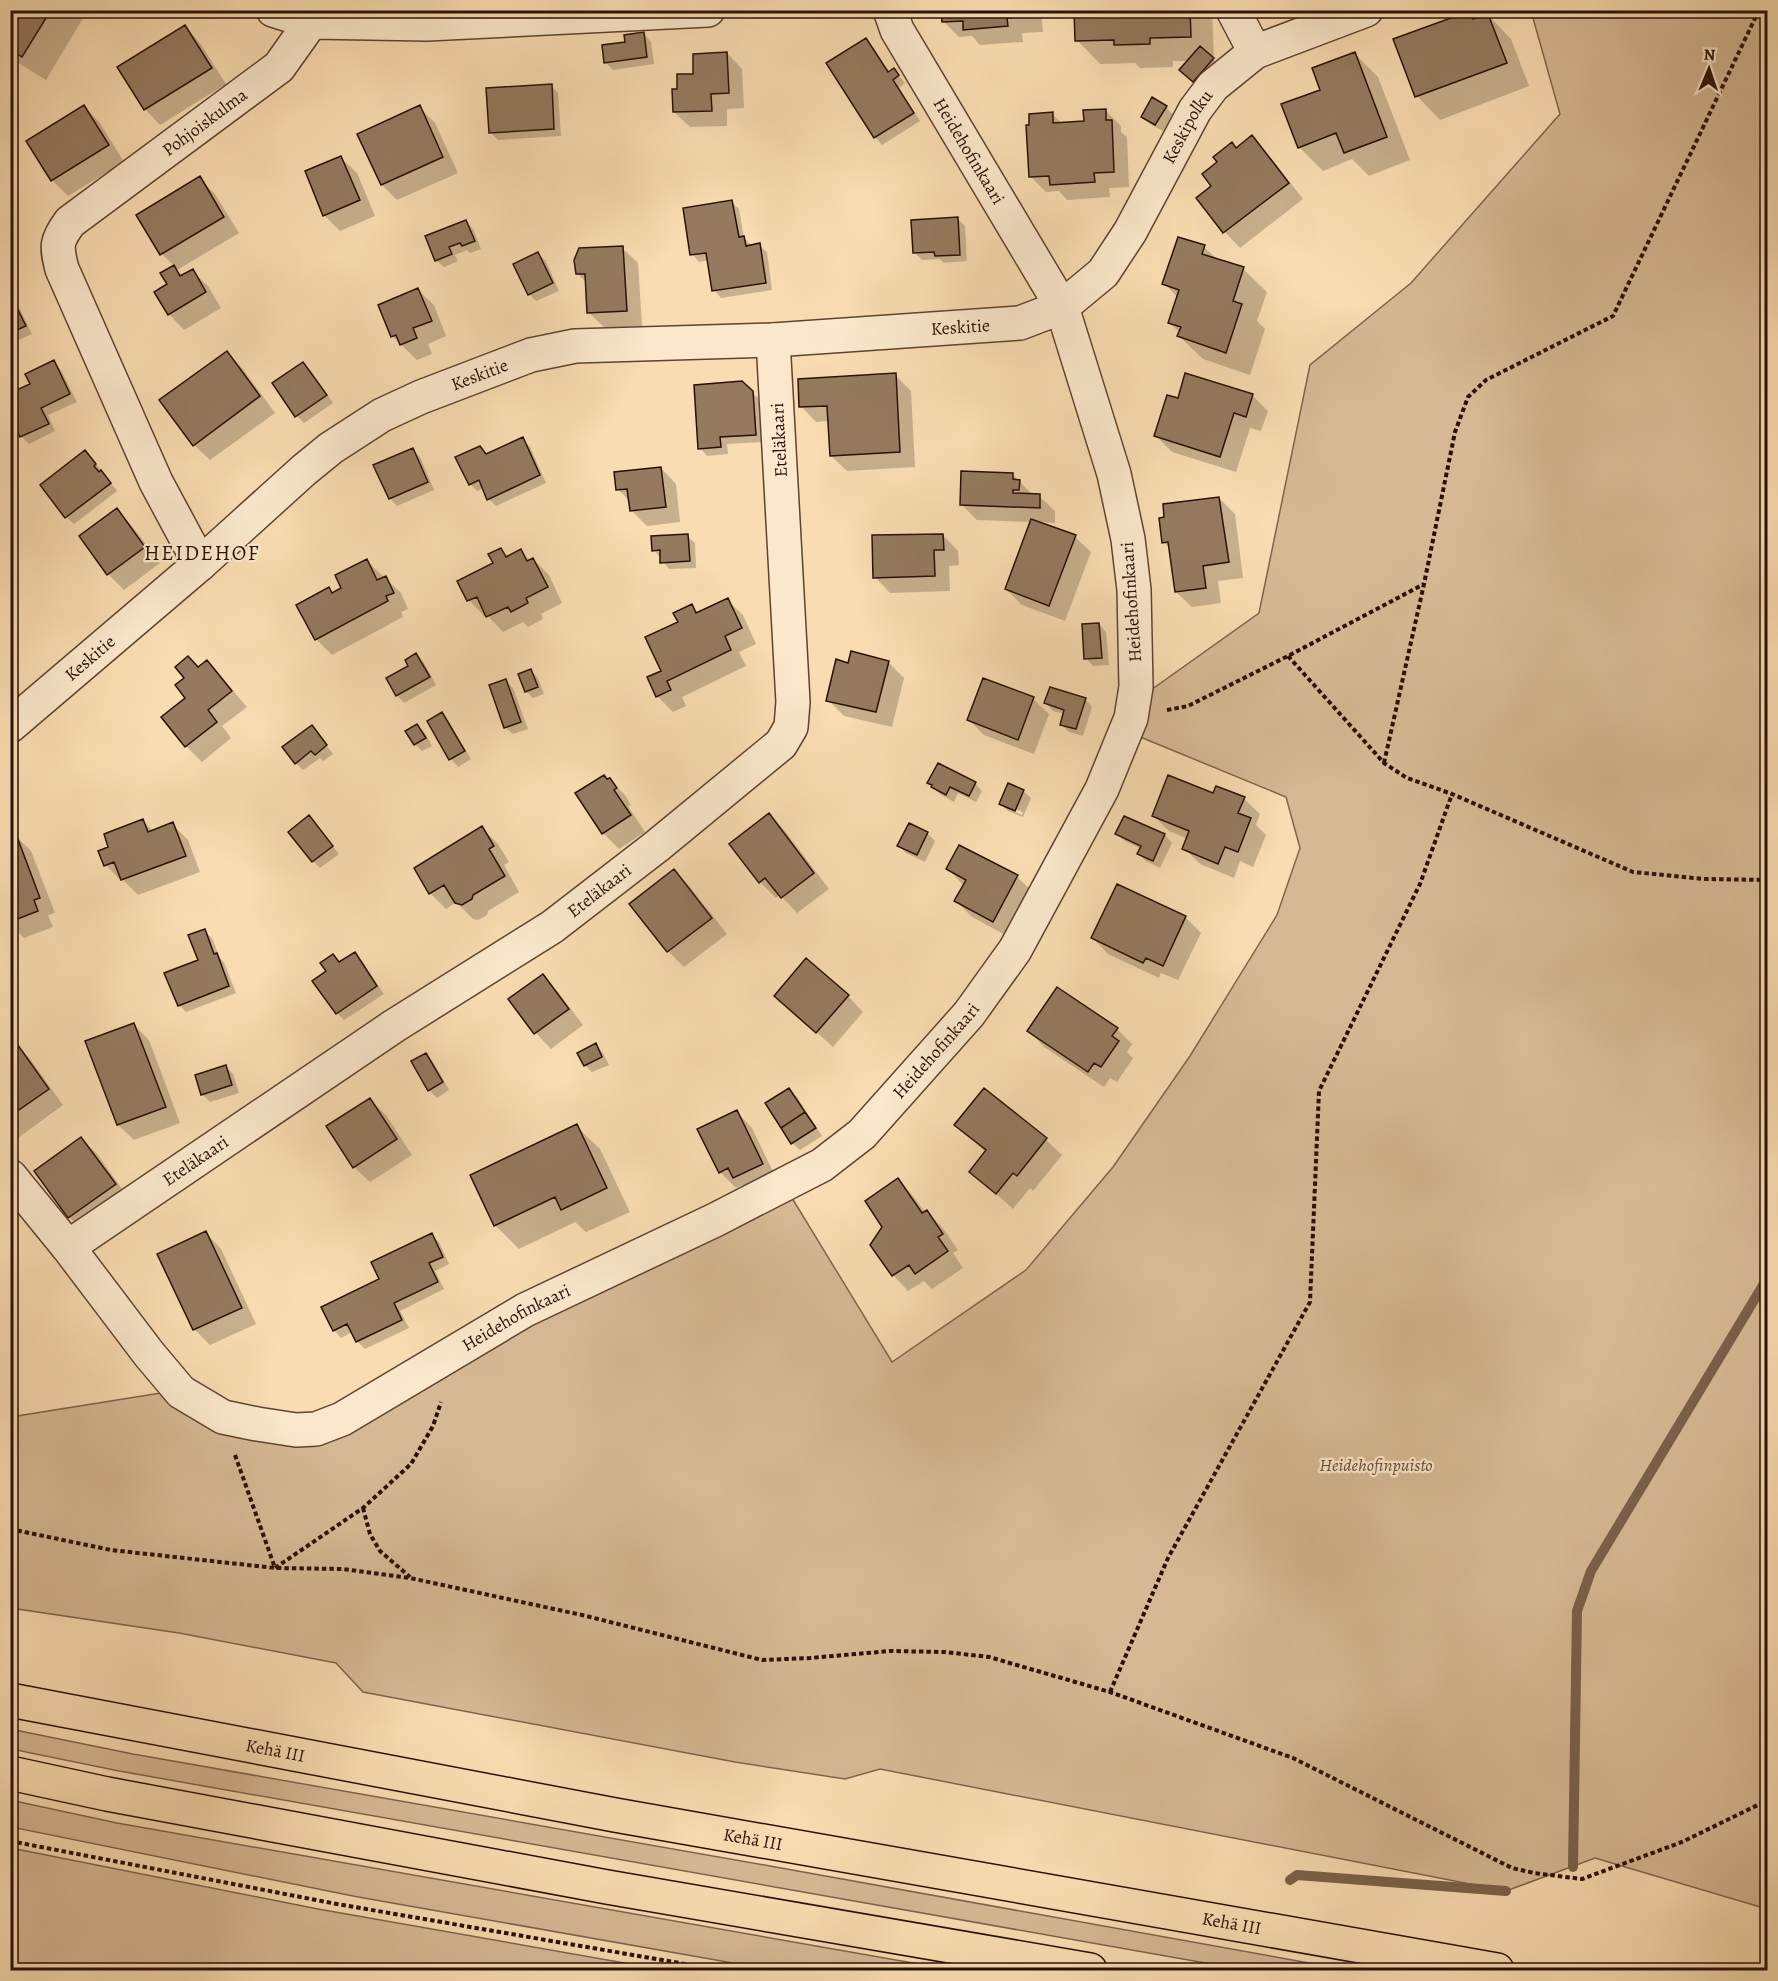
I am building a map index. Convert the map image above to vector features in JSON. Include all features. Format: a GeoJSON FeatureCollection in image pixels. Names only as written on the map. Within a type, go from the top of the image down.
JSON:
{"type":"FeatureCollection","features":[{"type":"Feature","properties":{"kind":"highway","name":"Kehä III"},"geometry":{"type":"LineString","coordinates":[[10,1700],[615,1815],[1497,1971]]}},
{"type":"Feature","properties":{"kind":"highway"},"geometry":{"type":"LineString","coordinates":[[10,1773],[107,1794],[596,1884],[1090,1971]]}},
{"type":"Feature","properties":{"kind":"street"},"geometry":{"type":"LineString","coordinates":[[273,10],[311,22],[427,24],[708,10]]}},
{"type":"Feature","properties":{"kind":"street","name":"Heidehofinkaari"},"geometry":{"type":"LineString","coordinates":[[10,1176],[68,1247],[148,1354],[181,1392],[223,1417],[296,1430],[316,1429],[342,1419],[525,1310],[715,1220],[822,1165],[862,1134],[969,1014],[1015,951],[1102,789],[1131,718],[1136,687],[1134,600],[1128,539],[1114,474],[1062,308],[897,30],[890,10]]}},
{"type":"Feature","properties":{"kind":"street"},"geometry":{"type":"LineString","coordinates":[[1233,10],[1255,52]]}},
{"type":"Feature","properties":{"kind":"street","name":"Keskipolku"},"geometry":{"type":"LineString","coordinates":[[1062,308],[1103,273],[1130,232],[1195,111],[1213,86],[1255,52],[1366,10]]}},
{"type":"Feature","properties":{"kind":"street","name":"Pohjoiskulma"},"geometry":{"type":"LineString","coordinates":[[200,564],[156,482],[62,269],[57,250],[59,238],[70,222],[279,67],[311,22]]}},
{"type":"Feature","properties":{"kind":"street","name":"Keskitie"},"geometry":{"type":"LineString","coordinates":[[10,726],[200,564],[331,448],[382,415],[421,397],[531,355],[574,346],[773,340],[1020,323],[1062,308]]}},
{"type":"Feature","properties":{"kind":"street","name":"Eteläkaari"},"geometry":{"type":"LineString","coordinates":[[68,1247],[394,1026],[552,927],[657,846],[781,744],[791,727],[793,702],[773,340]]}},
{"type":"Feature","properties":{"kind":"path"},"geometry":{"type":"LineString","coordinates":[[1384,763],[1425,584],[1455,432],[1468,397],[1486,380],[1613,315],[1759,10]]}},
{"type":"Feature","properties":{"kind":"path"},"geometry":{"type":"LineString","coordinates":[[1131,718],[1188,706],[1425,584]]}},
{"type":"Feature","properties":{"kind":"path"},"geometry":{"type":"LineString","coordinates":[[1288,656],[1384,763],[1407,778],[1452,794],[1633,872],[1704,879],[1767,880]]}},
{"type":"Feature","properties":{"kind":"path"},"geometry":{"type":"LineString","coordinates":[[1110,1692],[1168,1558],[1310,1302],[1319,1091],[1420,884],[1452,794]]}},
{"type":"Feature","properties":{"kind":"path"},"geometry":{"type":"LineString","coordinates":[[275,1568],[363,1508],[411,1464],[433,1426],[448,1383],[449,1354]]}},
{"type":"Feature","properties":{"kind":"path"},"geometry":{"type":"LineString","coordinates":[[223,1417],[275,1568]]}},
{"type":"Feature","properties":{"kind":"path"},"geometry":{"type":"LineString","coordinates":[[363,1508],[370,1534],[380,1551],[410,1578]]}},
{"type":"Feature","properties":{"kind":"path"},"geometry":{"type":"LineString","coordinates":[[10,1529],[111,1550],[275,1568],[343,1569],[410,1578],[582,1615],[762,1660],[890,1651],[945,1652],[989,1657],[1110,1692],[1293,1758],[1512,1868],[1534,1873],[1582,1880],[1682,1842],[1767,1800]]}},
{"type":"Feature","properties":{"kind":"path"},"geometry":{"type":"LineString","coordinates":[[10,1840],[337,1904],[720,1971]]}},
{"type":"Feature","properties":{"kind":"green space","name":"Heidehofinpuisto"},"geometry":{"type":"Polygon","coordinates":[[[1531,11],[1767,11],[1767,1909],[1595,1858],[1506,1891],[880,1769],[845,1779],[735,1762],[363,1692],[336,1663],[179,1633],[11,1608],[11,1417],[167,1392],[287,1439],[513,1325],[792,1198],[892,1362],[1026,1270],[1113,1167],[1190,1056],[1277,915],[1300,848],[1286,797],[1133,734],[1151,690],[1259,613],[1310,365],[1411,283],[1560,114],[1531,11]]]}},
{"type":"Feature","properties":{"kind":"green space"},"geometry":{"type":"Polygon","coordinates":[[[10,1729],[133,1754],[1348,1970],[1245,1970],[119,1771],[11,1749],[10,1729]]]}},
{"type":"Feature","properties":{"kind":"green space"},"geometry":{"type":"Polygon","coordinates":[[[10,1800],[117,1823],[953,1970],[773,1970],[358,1897],[11,1827],[10,1800]]]}},
{"type":"Feature","properties":{"kind":"green space"},"geometry":{"type":"Polygon","coordinates":[[[11,1848],[318,1909],[664,1970],[11,1970],[11,1848]]]}},
{"type":"Feature","properties":{"kind":"building"},"geometry":{"type":"Polygon","coordinates":[[[10,10],[51,10],[22,57],[10,50],[10,10]]]}},
{"type":"Feature","properties":{"kind":"building"},"geometry":{"type":"Polygon","coordinates":[[[941,10],[1027,10],[1028,16],[1007,18],[1008,26],[963,30],[963,21],[942,22],[941,10]]]}},
{"type":"Feature","properties":{"kind":"building"},"geometry":{"type":"Polygon","coordinates":[[[1074,10],[1190,10],[1191,37],[1150,38],[1150,44],[1114,45],[1114,40],[1075,41],[1074,10]]]}},
{"type":"Feature","properties":{"kind":"building"},"geometry":{"type":"Polygon","coordinates":[[[1470,11],[1473,19],[1488,14],[1507,63],[1415,97],[1393,39],[1470,11]]]}},
{"type":"Feature","properties":{"kind":"building"},"geometry":{"type":"Polygon","coordinates":[[[185,25],[212,68],[144,110],[117,67],[185,25]]]}},
{"type":"Feature","properties":{"kind":"building"},"geometry":{"type":"Polygon","coordinates":[[[644,32],[647,57],[604,63],[602,45],[625,42],[624,35],[644,32]]]}},
{"type":"Feature","properties":{"kind":"building"},"geometry":{"type":"Polygon","coordinates":[[[866,38],[888,72],[894,68],[899,75],[893,80],[914,113],[874,138],[826,63],[866,38]]]}},
{"type":"Feature","properties":{"kind":"building"},"geometry":{"type":"Polygon","coordinates":[[[1200,46],[1214,58],[1193,82],[1179,70],[1200,46]]]}},
{"type":"Feature","properties":{"kind":"building"},"geometry":{"type":"Polygon","coordinates":[[[727,52],[729,93],[711,94],[712,111],[673,112],[672,89],[677,89],[677,74],[693,74],[693,54],[727,52]]]}},
{"type":"Feature","properties":{"kind":"building"},"geometry":{"type":"Polygon","coordinates":[[[1355,52],[1387,137],[1344,153],[1336,133],[1298,148],[1281,104],[1320,90],[1312,68],[1355,52]]]}},
{"type":"Feature","properties":{"kind":"building"},"geometry":{"type":"Polygon","coordinates":[[[552,84],[554,129],[489,133],[486,88],[552,84]]]}},
{"type":"Feature","properties":{"kind":"building"},"geometry":{"type":"Polygon","coordinates":[[[1152,97],[1167,106],[1155,125],[1141,117],[1152,97]]]}},
{"type":"Feature","properties":{"kind":"building"},"geometry":{"type":"Polygon","coordinates":[[[84,105],[109,145],[51,181],[26,141],[84,105]]]}},
{"type":"Feature","properties":{"kind":"building"},"geometry":{"type":"Polygon","coordinates":[[[420,105],[443,157],[381,185],[357,134],[420,105]]]}},
{"type":"Feature","properties":{"kind":"building"},"geometry":{"type":"Polygon","coordinates":[[[1106,109],[1106,120],[1112,120],[1114,172],[1094,173],[1095,182],[1050,185],[1049,176],[1029,177],[1026,125],[1029,125],[1029,114],[1053,112],[1053,123],[1084,121],[1083,110],[1106,109]]]}},
{"type":"Feature","properties":{"kind":"building"},"geometry":{"type":"Polygon","coordinates":[[[1252,135],[1289,183],[1223,233],[1196,198],[1211,186],[1202,174],[1217,162],[1213,157],[1232,142],[1236,148],[1252,135]]]}},
{"type":"Feature","properties":{"kind":"building"},"geometry":{"type":"Polygon","coordinates":[[[341,156],[360,200],[323,216],[305,171],[341,156]]]}},
{"type":"Feature","properties":{"kind":"building"},"geometry":{"type":"Polygon","coordinates":[[[200,176],[224,217],[160,255],[136,215],[200,176]]]}},
{"type":"Feature","properties":{"kind":"building"},"geometry":{"type":"Polygon","coordinates":[[[732,200],[739,237],[744,236],[746,246],[760,243],[766,283],[712,291],[706,253],[690,255],[683,208],[732,200]]]}},
{"type":"Feature","properties":{"kind":"building"},"geometry":{"type":"Polygon","coordinates":[[[958,217],[960,255],[935,256],[934,252],[913,253],[911,220],[958,217]]]}},
{"type":"Feature","properties":{"kind":"building"},"geometry":{"type":"Polygon","coordinates":[[[466,220],[475,241],[462,246],[460,243],[449,247],[452,254],[435,261],[425,236],[466,220]]]}},
{"type":"Feature","properties":{"kind":"building"},"geometry":{"type":"Polygon","coordinates":[[[1178,237],[1205,245],[1202,254],[1244,267],[1233,301],[1242,304],[1226,353],[1177,336],[1181,327],[1168,323],[1179,290],[1162,284],[1178,237]]]}},
{"type":"Feature","properties":{"kind":"building"},"geometry":{"type":"Polygon","coordinates":[[[623,246],[627,311],[587,313],[585,274],[576,274],[574,260],[579,248],[623,246]]]}},
{"type":"Feature","properties":{"kind":"building"},"geometry":{"type":"Polygon","coordinates":[[[538,252],[553,283],[528,295],[513,264],[538,252]]]}},
{"type":"Feature","properties":{"kind":"building"},"geometry":{"type":"Polygon","coordinates":[[[174,265],[180,276],[193,269],[206,292],[168,315],[154,292],[167,284],[160,273],[174,265]]]}},
{"type":"Feature","properties":{"kind":"building"},"geometry":{"type":"Polygon","coordinates":[[[418,288],[432,321],[413,328],[417,338],[400,345],[396,335],[391,337],[378,305],[418,288]]]}},
{"type":"Feature","properties":{"kind":"building"},"geometry":{"type":"Polygon","coordinates":[[[13,300],[26,326],[10,333],[10,301],[13,300]]]}},
{"type":"Feature","properties":{"kind":"building"},"geometry":{"type":"Polygon","coordinates":[[[227,351],[260,396],[193,446],[159,400],[227,351]]]}},
{"type":"Feature","properties":{"kind":"building"},"geometry":{"type":"Polygon","coordinates":[[[54,360],[70,394],[41,408],[49,424],[20,437],[12,422],[10,423],[10,393],[30,384],[25,374],[54,360]]]}},
{"type":"Feature","properties":{"kind":"building"},"geometry":{"type":"Polygon","coordinates":[[[303,362],[327,395],[295,417],[272,383],[303,362]]]}},
{"type":"Feature","properties":{"kind":"building"},"geometry":{"type":"Polygon","coordinates":[[[896,373],[900,452],[830,456],[827,406],[799,407],[798,379],[896,373]]]}},
{"type":"Feature","properties":{"kind":"building"},"geometry":{"type":"Polygon","coordinates":[[[1185,373],[1253,394],[1246,417],[1234,413],[1220,457],[1154,436],[1167,395],[1178,398],[1185,373]]]}},
{"type":"Feature","properties":{"kind":"building"},"geometry":{"type":"Polygon","coordinates":[[[742,381],[753,391],[756,435],[720,437],[721,447],[698,449],[694,385],[742,381]]]}},
{"type":"Feature","properties":{"kind":"building"},"geometry":{"type":"Polygon","coordinates":[[[523,437],[540,475],[487,500],[479,480],[469,485],[455,457],[480,446],[486,454],[523,437]]]}},
{"type":"Feature","properties":{"kind":"building"},"geometry":{"type":"Polygon","coordinates":[[[413,448],[428,482],[389,499],[373,465],[413,448]]]}},
{"type":"Feature","properties":{"kind":"building"},"geometry":{"type":"Polygon","coordinates":[[[85,450],[96,464],[94,466],[99,472],[101,470],[111,483],[65,518],[40,485],[85,450]]]}},
{"type":"Feature","properties":{"kind":"building"},"geometry":{"type":"Polygon","coordinates":[[[661,467],[666,507],[630,511],[627,489],[616,490],[614,472],[661,467]]]}},
{"type":"Feature","properties":{"kind":"building"},"geometry":{"type":"Polygon","coordinates":[[[961,471],[1013,473],[1013,479],[1020,480],[1019,490],[1013,490],[1013,493],[1040,494],[1040,508],[960,505],[961,471]]]}},
{"type":"Feature","properties":{"kind":"building"},"geometry":{"type":"Polygon","coordinates":[[[1219,497],[1229,562],[1203,566],[1206,588],[1175,592],[1168,542],[1162,543],[1159,518],[1164,517],[1163,504],[1219,497]]]}},
{"type":"Feature","properties":{"kind":"building"},"geometry":{"type":"Polygon","coordinates":[[[117,508],[145,547],[107,575],[79,536],[117,508]]]}},
{"type":"Feature","properties":{"kind":"building"},"geometry":{"type":"Polygon","coordinates":[[[1031,519],[1076,535],[1049,606],[1005,589],[1031,519]]]}},
{"type":"Feature","properties":{"kind":"building"},"geometry":{"type":"Polygon","coordinates":[[[688,534],[690,561],[660,563],[660,550],[652,551],[651,536],[688,534]]]}},
{"type":"Feature","properties":{"kind":"building"},"geometry":{"type":"Polygon","coordinates":[[[943,534],[944,550],[934,550],[935,576],[873,578],[872,535],[943,534]]]}},
{"type":"Feature","properties":{"kind":"building"},"geometry":{"type":"Polygon","coordinates":[[[501,548],[506,557],[521,549],[527,561],[533,558],[548,587],[526,598],[528,603],[511,612],[508,607],[486,617],[477,597],[467,601],[457,581],[493,563],[488,554],[501,548]]]}},
{"type":"Feature","properties":{"kind":"building"},"geometry":{"type":"Polygon","coordinates":[[[367,559],[377,580],[386,576],[394,593],[386,596],[388,601],[315,640],[296,605],[329,587],[332,593],[341,588],[335,575],[367,559]]]}},
{"type":"Feature","properties":{"kind":"building"},"geometry":{"type":"Polygon","coordinates":[[[728,598],[742,628],[725,636],[731,650],[667,681],[671,690],[656,697],[647,677],[661,671],[645,637],[678,622],[673,613],[692,604],[696,613],[728,598]]]}},
{"type":"Feature","properties":{"kind":"building"},"geometry":{"type":"Polygon","coordinates":[[[1099,623],[1102,658],[1084,659],[1082,624],[1099,623]]]}},
{"type":"Feature","properties":{"kind":"building"},"geometry":{"type":"Polygon","coordinates":[[[851,651],[889,661],[876,712],[826,701],[836,659],[848,663],[851,651]]]}},
{"type":"Feature","properties":{"kind":"building"},"geometry":{"type":"Polygon","coordinates":[[[416,653],[430,677],[396,696],[386,678],[408,666],[405,660],[416,653]]]}},
{"type":"Feature","properties":{"kind":"building"},"geometry":{"type":"Polygon","coordinates":[[[188,656],[198,667],[207,660],[232,691],[208,710],[217,722],[185,747],[161,717],[185,698],[175,685],[184,678],[175,667],[188,656]]]}},
{"type":"Feature","properties":{"kind":"building"},"geometry":{"type":"Polygon","coordinates":[[[531,669],[538,687],[525,692],[518,674],[531,669]]]}},
{"type":"Feature","properties":{"kind":"building"},"geometry":{"type":"Polygon","coordinates":[[[983,678],[1034,697],[1018,740],[967,720],[983,678]]]}},
{"type":"Feature","properties":{"kind":"building"},"geometry":{"type":"Polygon","coordinates":[[[506,679],[521,722],[504,728],[489,685],[506,679]]]}},
{"type":"Feature","properties":{"kind":"building"},"geometry":{"type":"Polygon","coordinates":[[[1050,687],[1086,698],[1076,729],[1060,725],[1064,710],[1044,703],[1050,687]]]}},
{"type":"Feature","properties":{"kind":"building"},"geometry":{"type":"Polygon","coordinates":[[[442,712],[465,751],[449,760],[427,721],[442,712]]]}},
{"type":"Feature","properties":{"kind":"building"},"geometry":{"type":"Polygon","coordinates":[[[417,724],[426,738],[414,745],[405,731],[417,724]]]}},
{"type":"Feature","properties":{"kind":"building"},"geometry":{"type":"Polygon","coordinates":[[[312,725],[327,745],[315,755],[311,751],[295,764],[282,747],[312,725]]]}},
{"type":"Feature","properties":{"kind":"building"},"geometry":{"type":"Polygon","coordinates":[[[938,763],[976,782],[969,796],[950,787],[946,795],[927,783],[938,763]]]}},
{"type":"Feature","properties":{"kind":"building"},"geometry":{"type":"Polygon","coordinates":[[[604,775],[607,779],[610,778],[617,788],[614,790],[631,815],[602,834],[575,793],[604,775]]]}},
{"type":"Feature","properties":{"kind":"building"},"geometry":{"type":"Polygon","coordinates":[[[1168,775],[1213,793],[1216,786],[1245,797],[1238,813],[1251,818],[1238,852],[1225,847],[1218,864],[1182,849],[1189,831],[1152,816],[1168,775]]]}},
{"type":"Feature","properties":{"kind":"building"},"geometry":{"type":"Polygon","coordinates":[[[1008,783],[1024,790],[1015,811],[999,804],[1008,783]]]}},
{"type":"Feature","properties":{"kind":"building"},"geometry":{"type":"Polygon","coordinates":[[[769,813],[814,873],[781,898],[765,878],[759,883],[729,844],[769,813]]]}},
{"type":"Feature","properties":{"kind":"building"},"geometry":{"type":"Polygon","coordinates":[[[309,815],[333,846],[312,862],[288,832],[309,815]]]}},
{"type":"Feature","properties":{"kind":"building"},"geometry":{"type":"Polygon","coordinates":[[[1124,816],[1165,834],[1153,861],[1137,854],[1141,846],[1115,834],[1124,816]]]}},
{"type":"Feature","properties":{"kind":"building"},"geometry":{"type":"Polygon","coordinates":[[[143,819],[148,832],[173,822],[186,856],[121,880],[114,862],[104,866],[98,851],[108,847],[104,834],[143,819]]]}},
{"type":"Feature","properties":{"kind":"building"},"geometry":{"type":"Polygon","coordinates":[[[909,823],[928,832],[917,855],[897,846],[909,823]]]}},
{"type":"Feature","properties":{"kind":"building"},"geometry":{"type":"Polygon","coordinates":[[[482,826],[494,846],[489,849],[505,876],[473,895],[472,899],[462,905],[455,903],[444,885],[429,894],[414,868],[482,826]]]}},
{"type":"Feature","properties":{"kind":"building"},"geometry":{"type":"Polygon","coordinates":[[[16,834],[40,898],[34,900],[38,911],[10,922],[10,836],[16,834]]]}},
{"type":"Feature","properties":{"kind":"building"},"geometry":{"type":"Polygon","coordinates":[[[959,845],[1018,875],[993,922],[954,901],[966,880],[946,869],[959,845]]]}},
{"type":"Feature","properties":{"kind":"building"},"geometry":{"type":"Polygon","coordinates":[[[674,869],[712,918],[667,952],[629,904],[674,869]]]}},
{"type":"Feature","properties":{"kind":"building"},"geometry":{"type":"Polygon","coordinates":[[[1117,884],[1186,916],[1163,966],[1146,958],[1143,963],[1091,938],[1117,884]]]}},
{"type":"Feature","properties":{"kind":"building"},"geometry":{"type":"Polygon","coordinates":[[[205,929],[229,986],[178,1006],[164,973],[198,960],[188,935],[205,929]]]}},
{"type":"Feature","properties":{"kind":"building"},"geometry":{"type":"Polygon","coordinates":[[[355,952],[377,986],[336,1014],[312,981],[326,971],[320,963],[333,954],[339,962],[355,952]]]}},
{"type":"Feature","properties":{"kind":"building"},"geometry":{"type":"Polygon","coordinates":[[[806,958],[849,995],[816,1033],[774,996],[806,958]]]}},
{"type":"Feature","properties":{"kind":"building"},"geometry":{"type":"Polygon","coordinates":[[[543,974],[569,1009],[534,1034],[508,999],[543,974]]]}},
{"type":"Feature","properties":{"kind":"building"},"geometry":{"type":"Polygon","coordinates":[[[1057,987],[1118,1028],[1112,1036],[1119,1041],[1101,1067],[1094,1063],[1088,1072],[1027,1031],[1057,987]]]}},
{"type":"Feature","properties":{"kind":"building"},"geometry":{"type":"Polygon","coordinates":[[[134,1023],[166,1107],[117,1125],[85,1041],[134,1023]]]}},
{"type":"Feature","properties":{"kind":"building"},"geometry":{"type":"Polygon","coordinates":[[[15,1041],[49,1089],[10,1116],[10,1044],[15,1041]]]}},
{"type":"Feature","properties":{"kind":"building"},"geometry":{"type":"Polygon","coordinates":[[[596,1043],[602,1057],[584,1066],[577,1053],[596,1043]]]}},
{"type":"Feature","properties":{"kind":"building"},"geometry":{"type":"Polygon","coordinates":[[[426,1053],[443,1082],[428,1091],[411,1061],[426,1053]]]}},
{"type":"Feature","properties":{"kind":"building"},"geometry":{"type":"Polygon","coordinates":[[[226,1065],[232,1085],[201,1095],[195,1075],[226,1065]]]}},
{"type":"Feature","properties":{"kind":"building"},"geometry":{"type":"Polygon","coordinates":[[[789,1088],[805,1112],[781,1128],[765,1103],[789,1088]]]}},
{"type":"Feature","properties":{"kind":"building"},"geometry":{"type":"Polygon","coordinates":[[[984,1088],[1047,1138],[1017,1176],[1013,1173],[996,1194],[969,1172],[986,1150],[954,1125],[984,1088]]]}},
{"type":"Feature","properties":{"kind":"building"},"geometry":{"type":"Polygon","coordinates":[[[370,1098],[397,1139],[353,1168],[326,1126],[370,1098]]]}},
{"type":"Feature","properties":{"kind":"building"},"geometry":{"type":"Polygon","coordinates":[[[737,1110],[763,1164],[733,1178],[728,1168],[719,1173],[697,1129],[737,1110]]]}},
{"type":"Feature","properties":{"kind":"building"},"geometry":{"type":"Polygon","coordinates":[[[805,1112],[816,1128],[791,1144],[781,1128],[805,1112]]]}},
{"type":"Feature","properties":{"kind":"building"},"geometry":{"type":"Polygon","coordinates":[[[577,1124],[607,1188],[561,1210],[555,1197],[494,1226],[470,1175],[577,1124]]]}},
{"type":"Feature","properties":{"kind":"building"},"geometry":{"type":"Polygon","coordinates":[[[81,1137],[116,1184],[68,1218],[34,1171],[81,1137]]]}},
{"type":"Feature","properties":{"kind":"building"},"geometry":{"type":"Polygon","coordinates":[[[898,1178],[922,1213],[927,1210],[943,1234],[938,1237],[948,1251],[915,1274],[909,1265],[892,1276],[870,1245],[882,1227],[865,1201],[898,1178]]]}},
{"type":"Feature","properties":{"kind":"building"},"geometry":{"type":"Polygon","coordinates":[[[206,1231],[242,1308],[193,1330],[157,1254],[206,1231]]]}},
{"type":"Feature","properties":{"kind":"building"},"geometry":{"type":"Polygon","coordinates":[[[432,1233],[443,1257],[429,1263],[438,1282],[394,1303],[402,1320],[356,1342],[347,1324],[333,1331],[321,1307],[379,1279],[371,1262],[432,1233]]]}},
{"type":"Feature","properties":{"kind":"waterway"},"geometry":{"type":"LineString","coordinates":[[1573,1867],[1577,1611],[1591,1571],[1768,1277]]}},
{"type":"Feature","properties":{"kind":"waterway"},"geometry":{"type":"LineString","coordinates":[[1290,1880],[1297,1875],[1506,1891]]}},
{"type":"Feature","properties":{"kind":"district","name":"HEIDEHOF"},"geometry":{"type":"Point","coordinates":[202,553]}}]}
